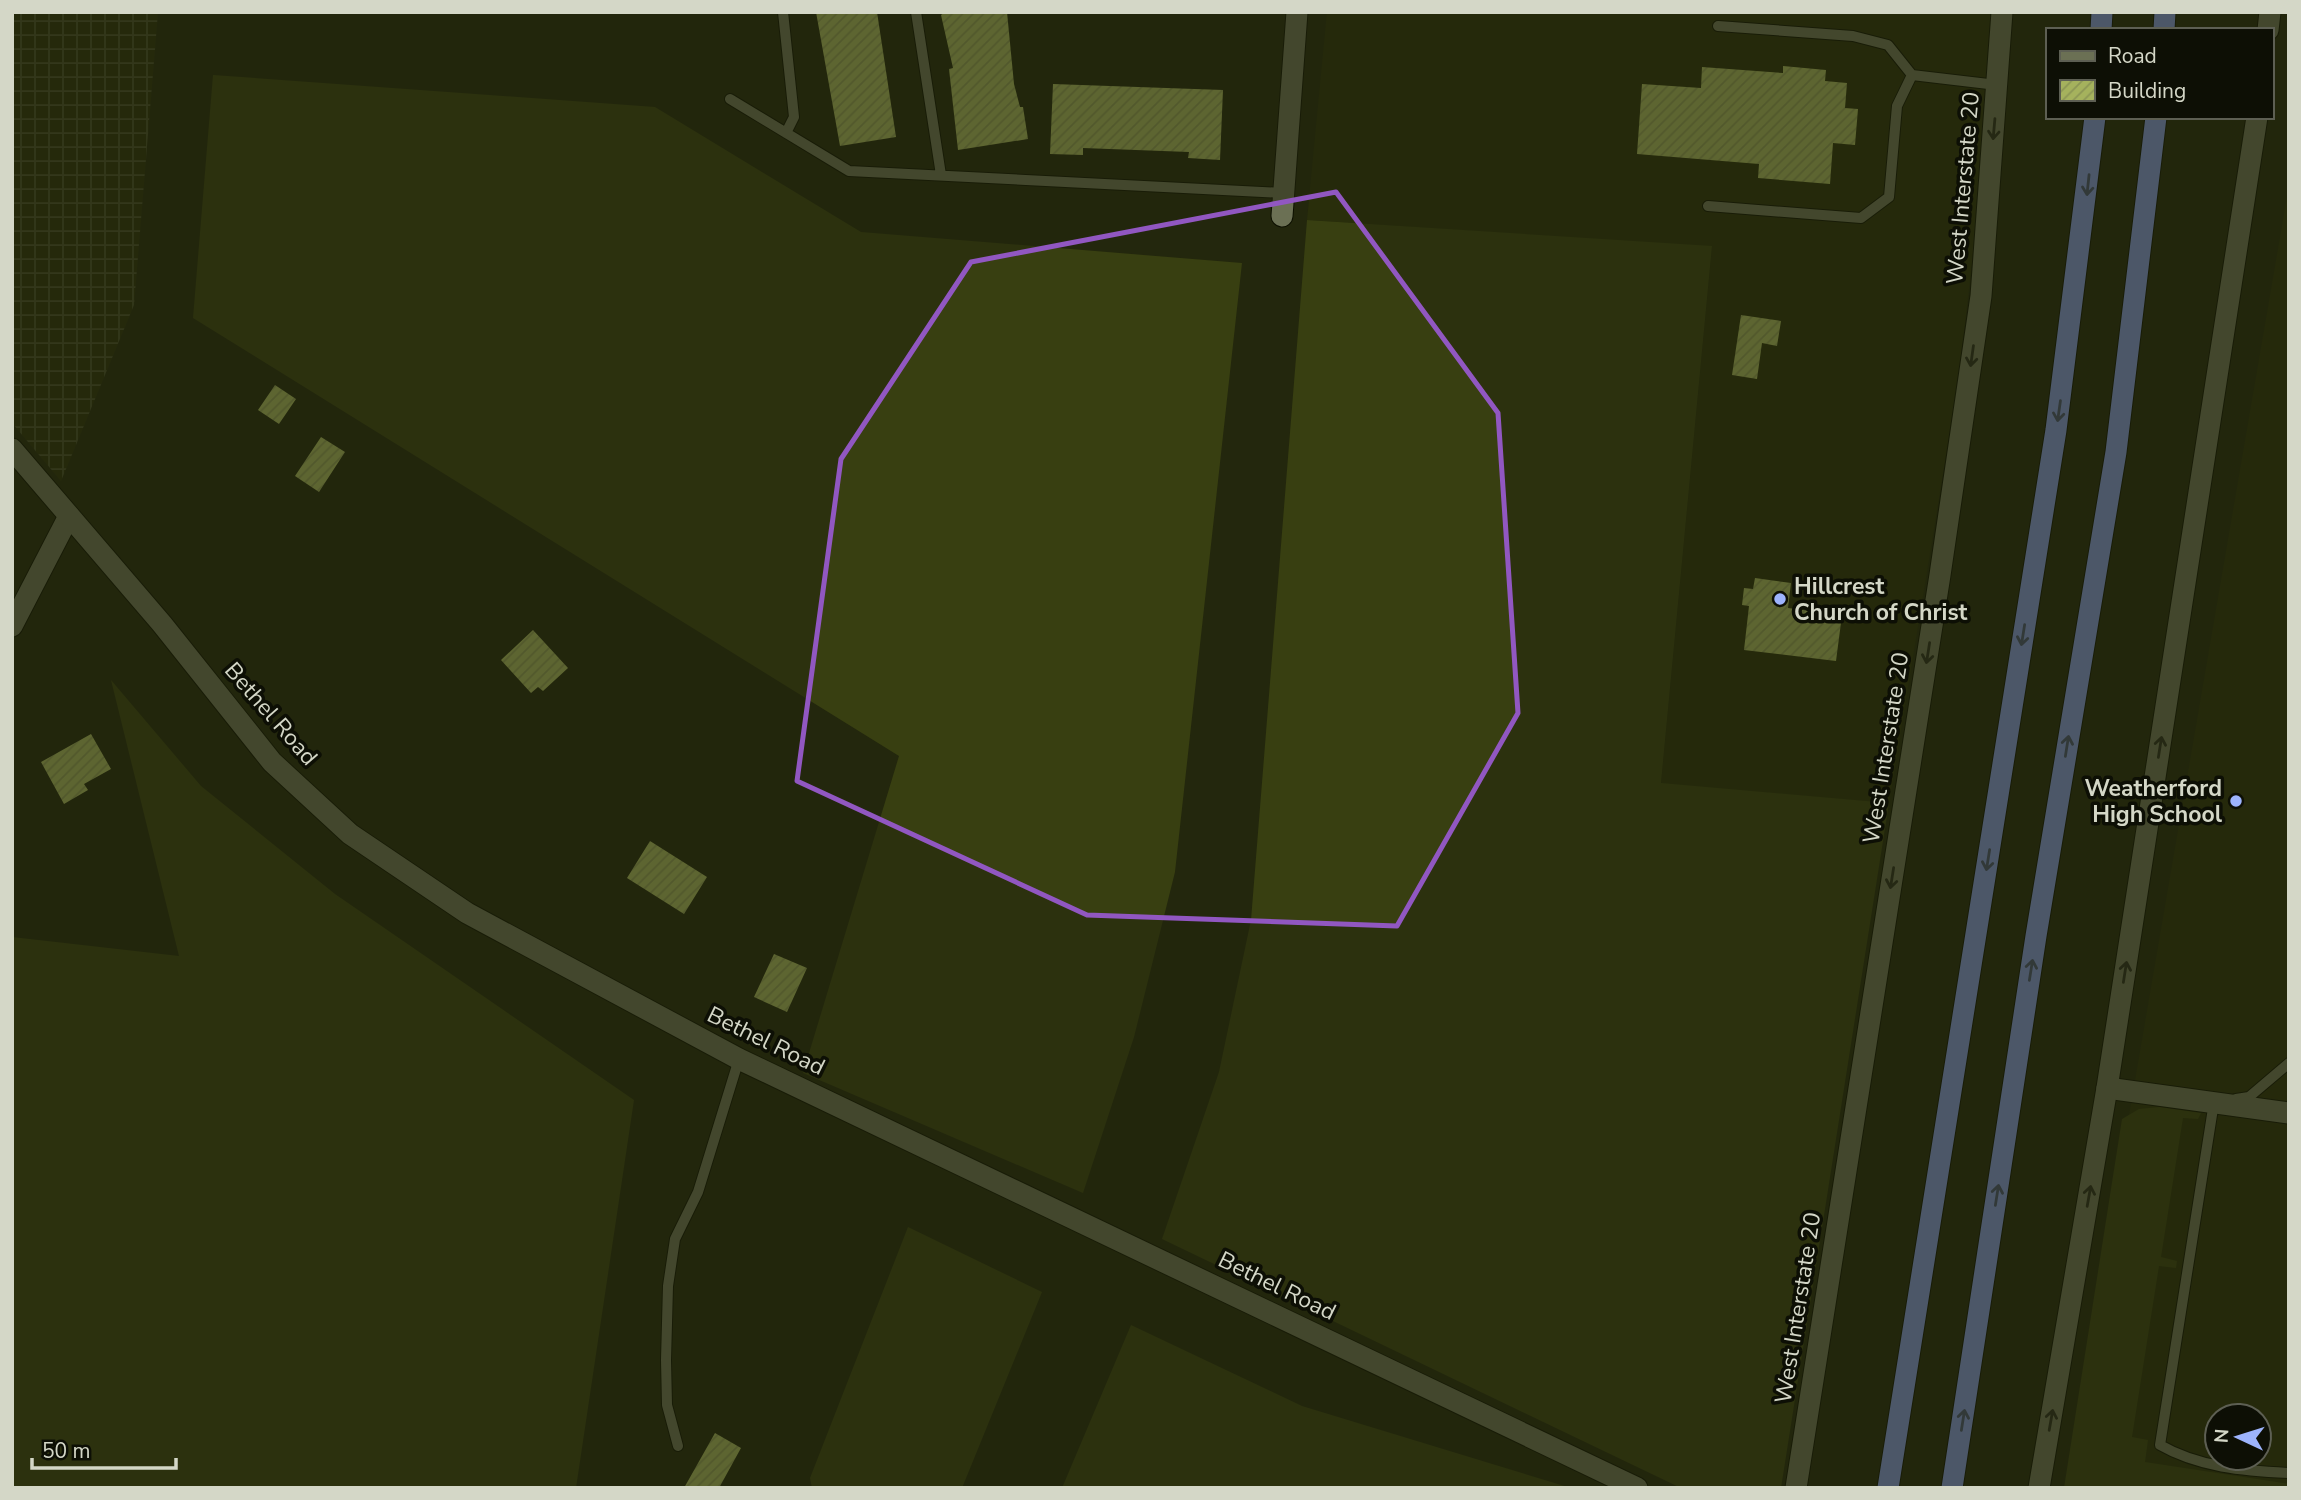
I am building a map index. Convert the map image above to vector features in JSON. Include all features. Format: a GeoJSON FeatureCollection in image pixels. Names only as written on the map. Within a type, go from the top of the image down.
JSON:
{"type":"FeatureCollection","features":[{"type":"Feature","properties":{"kind":"highway"},"geometry":{"type":"LineString","coordinates":[[1888,1488],[2056,430],[2095,119]]}},
{"type":"Feature","properties":{"kind":"highway"},"geometry":{"type":"LineString","coordinates":[[1952,1488],[2036,936],[2116,452],[2156,119]]}},
{"type":"Feature","properties":{"kind":"main road"},"geometry":{"type":"LineString","coordinates":[[1282,216],[1297,12]]}},
{"type":"Feature","properties":{"kind":"main road","name":"West Interstate 20"},"geometry":{"type":"LineString","coordinates":[[1796,1488],[1940,575],[1975,334],[2002,12]]}},
{"type":"Feature","properties":{"kind":"main road"},"geometry":{"type":"LineString","coordinates":[[2039,1488],[2107,1088],[2257,119]]}},
{"type":"Feature","properties":{"kind":"main road","name":"Bethel Road"},"geometry":{"type":"LineString","coordinates":[[12,449],[162,624],[272,762],[350,834],[467,913],[739,1059],[1637,1488]]}},
{"type":"Feature","properties":{"kind":"main road"},"geometry":{"type":"LineString","coordinates":[[12,626],[69,516]]}},
{"type":"Feature","properties":{"kind":"main road"},"geometry":{"type":"LineString","coordinates":[[2107,1088],[2289,1113]]}},
{"type":"Feature","properties":{"kind":"lane"},"geometry":{"type":"LineString","coordinates":[[783,12],[793,117],[786,133]]}},
{"type":"Feature","properties":{"kind":"lane"},"geometry":{"type":"LineString","coordinates":[[916,12],[941,175]]}},
{"type":"Feature","properties":{"kind":"lane"},"geometry":{"type":"LineString","coordinates":[[1718,26],[1853,36],[1888,45],[1912,75],[1997,85]]}},
{"type":"Feature","properties":{"kind":"lane"},"geometry":{"type":"LineString","coordinates":[[1708,206],[1861,218],[1888,197],[1897,106],[1912,75]]}},
{"type":"Feature","properties":{"kind":"lane"},"geometry":{"type":"LineString","coordinates":[[730,99],[849,171],[1284,192]]}},
{"type":"Feature","properties":{"kind":"lane"},"geometry":{"type":"LineString","coordinates":[[678,1446],[667,1405],[666,1360],[668,1286],[675,1239],[698,1192],[739,1059]]}},
{"type":"Feature","properties":{"kind":"lane"},"geometry":{"type":"LineString","coordinates":[[2289,1063],[2249,1097],[2214,1102],[2160,1445],[2186,1460],[2261,1472],[2289,1472]]}},
{"type":"Feature","properties":{"kind":"highlighted area"},"geometry":{"type":"Polygon","coordinates":[[[1336,192],[1498,413],[1518,713],[1397,926],[1087,915],[797,781],[841,459],[971,262],[1336,192]]]}},
{"type":"Feature","properties":{"kind":"shaded area"},"geometry":{"type":"Polygon","coordinates":[[[12,12],[158,12],[134,305],[61,481],[12,423],[12,12]]]}},
{"type":"Feature","properties":{"kind":"shaded area"},"geometry":{"type":"Polygon","coordinates":[[[1327,12],[1995,12],[1987,130],[1959,376],[1889,803],[1661,784],[1712,247],[1307,220],[1327,12]]]}},
{"type":"Feature","properties":{"kind":"shaded area"},"geometry":{"type":"Polygon","coordinates":[[[213,75],[655,107],[861,232],[1242,263],[1175,872],[1134,1037],[1083,1193],[803,1073],[899,756],[193,318],[213,75]]]}},
{"type":"Feature","properties":{"kind":"shaded area","name":"Weatherford High School"},"geometry":{"type":"Polygon","coordinates":[[[2289,185],[2289,1488],[2065,1488],[2289,185]]]}},
{"type":"Feature","properties":{"kind":"shaded area"},"geometry":{"type":"Polygon","coordinates":[[[1307,220],[1712,246],[1661,783],[1889,803],[1781,1488],[1681,1488],[1162,1239],[1219,1072],[1251,920],[1307,220]]]}},
{"type":"Feature","properties":{"kind":"shaded area"},"geometry":{"type":"Polygon","coordinates":[[[111,680],[201,786],[335,894],[634,1100],[576,1488],[12,1488],[12,937],[179,956],[111,680]]]}},
{"type":"Feature","properties":{"kind":"shaded area"},"geometry":{"type":"Polygon","coordinates":[[[2160,1107],[2201,1113],[2198,1119],[2183,1118],[2161,1257],[2177,1261],[2176,1268],[2159,1266],[2132,1437],[2148,1440],[2145,1462],[2289,1484],[2289,1488],[2064,1488],[2122,1119],[2139,1109],[2160,1107]]]}},
{"type":"Feature","properties":{"kind":"shaded area"},"geometry":{"type":"Polygon","coordinates":[[[908,1227],[1042,1292],[962,1488],[812,1488],[810,1478],[908,1227]]]}},
{"type":"Feature","properties":{"kind":"shaded area"},"geometry":{"type":"Polygon","coordinates":[[[1131,1325],[1302,1406],[1571,1488],[1062,1488],[1131,1325]]]}},
{"type":"Feature","properties":{"kind":"building"},"geometry":{"type":"Polygon","coordinates":[[[816,12],[877,12],[896,137],[840,146],[816,12]]]}},
{"type":"Feature","properties":{"kind":"building"},"geometry":{"type":"Polygon","coordinates":[[[944,12],[1007,12],[1014,84],[1020,107],[1023,107],[1028,139],[958,150],[949,69],[953,68],[941,15],[944,12]]]}},
{"type":"Feature","properties":{"kind":"building"},"geometry":{"type":"Polygon","coordinates":[[[1783,66],[1826,70],[1825,81],[1847,83],[1845,108],[1858,109],[1855,145],[1833,143],[1830,184],[1758,178],[1759,164],[1637,154],[1642,84],[1701,88],[1702,67],[1783,73],[1783,66]]]}},
{"type":"Feature","properties":{"kind":"building"},"geometry":{"type":"Polygon","coordinates":[[[1053,84],[1223,90],[1220,160],[1188,158],[1189,152],[1083,148],[1083,155],[1050,154],[1053,84]]]}},
{"type":"Feature","properties":{"kind":"building"},"geometry":{"type":"Polygon","coordinates":[[[1741,315],[1781,321],[1777,346],[1762,343],[1757,379],[1732,375],[1741,315]]]}},
{"type":"Feature","properties":{"kind":"building"},"geometry":{"type":"Polygon","coordinates":[[[275,385],[296,399],[279,424],[258,410],[275,385]]]}},
{"type":"Feature","properties":{"kind":"building"},"geometry":{"type":"Polygon","coordinates":[[[321,437],[345,452],[319,492],[295,476],[321,437]]]}},
{"type":"Feature","properties":{"kind":"building"},"geometry":{"type":"Polygon","coordinates":[[[1755,578],[1791,583],[1788,608],[1842,615],[1836,661],[1744,650],[1749,606],[1742,605],[1744,588],[1753,589],[1755,578]]]}},
{"type":"Feature","properties":{"kind":"building"},"geometry":{"type":"Polygon","coordinates":[[[533,630],[568,668],[543,691],[538,687],[531,693],[501,660],[533,630]]]}},
{"type":"Feature","properties":{"kind":"building"},"geometry":{"type":"Polygon","coordinates":[[[91,734],[111,769],[84,784],[88,790],[64,804],[41,762],[91,734]]]}},
{"type":"Feature","properties":{"kind":"building"},"geometry":{"type":"Polygon","coordinates":[[[650,841],[707,877],[684,914],[627,878],[650,841]]]}},
{"type":"Feature","properties":{"kind":"building"},"geometry":{"type":"Polygon","coordinates":[[[774,954],[807,968],[787,1012],[754,997],[774,954]]]}},
{"type":"Feature","properties":{"kind":"building"},"geometry":{"type":"Polygon","coordinates":[[[715,1433],[741,1448],[719,1488],[684,1488],[715,1433]]]}},
{"type":"Feature","properties":{"kind":"place","name":"Hillcrest Church of Christ"},"geometry":{"type":"Point","coordinates":[1780,599]}},
{"type":"Feature","properties":{"kind":"place","name":"Weatherford High School"},"geometry":{"type":"Point","coordinates":[2236,801]}}]}
